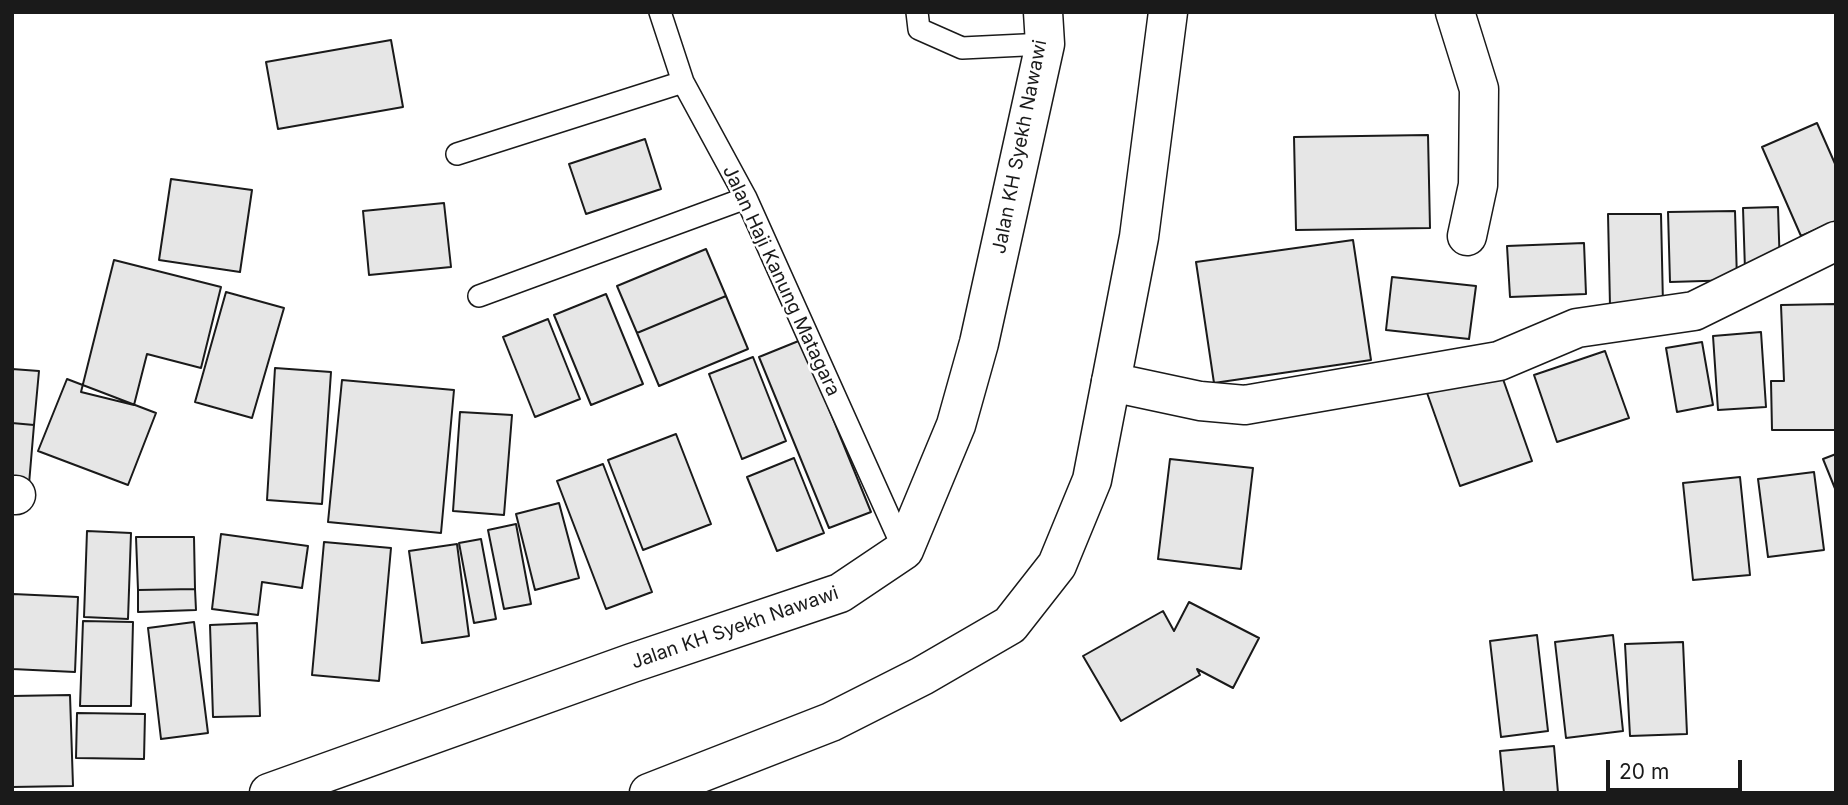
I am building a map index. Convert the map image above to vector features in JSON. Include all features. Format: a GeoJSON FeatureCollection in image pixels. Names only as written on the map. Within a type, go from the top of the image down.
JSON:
{"type":"FeatureCollection","features":[{"type":"Feature","properties":{"kind":"main road"},"geometry":{"type":"LineString","coordinates":[[649,793],[831,722],[922,676],[1010,625],[1058,565],[1092,480],[1139,237],[1168,12]]}},
{"type":"Feature","properties":{"kind":"main road"},"geometry":{"type":"LineString","coordinates":[[1455,12],[1479,89],[1478,185],[1467,236]]}},
{"type":"Feature","properties":{"kind":"main road","name":"Jalan KH Syekh Nawawi"},"geometry":{"type":"LineString","coordinates":[[269,793],[632,663],[840,593],[904,550],[956,425],[979,343],[1044,28]]}},
{"type":"Feature","properties":{"kind":"main road"},"geometry":{"type":"LineString","coordinates":[[1111,382],[1200,401],[1245,405],[1499,361],[1577,328],[1694,312],[1836,241]]}},
{"type":"Feature","properties":{"kind":"lane","name":"Jalan Haji Kanung Matagara"},"geometry":{"type":"LineString","coordinates":[[660,12],[683,82],[746,198],[904,550]]}},
{"type":"Feature","properties":{"kind":"lane"},"geometry":{"type":"LineString","coordinates":[[917,12],[919,29],[962,48],[1044,28]]}},
{"type":"Feature","properties":{"kind":"lane"},"geometry":{"type":"LineString","coordinates":[[457,155],[683,82]]}},
{"type":"Feature","properties":{"kind":"lane"},"geometry":{"type":"LineString","coordinates":[[479,296],[746,198]]}},
{"type":"Feature","properties":{"kind":"building"},"geometry":{"type":"Polygon","coordinates":[[[391,40],[403,107],[278,129],[266,62],[391,40]]]}},
{"type":"Feature","properties":{"kind":"building"},"geometry":{"type":"Polygon","coordinates":[[[1817,123],[1836,166],[1836,221],[1801,236],[1762,147],[1817,123]]]}},
{"type":"Feature","properties":{"kind":"building"},"geometry":{"type":"Polygon","coordinates":[[[1428,135],[1430,228],[1296,230],[1294,137],[1428,135]]]}},
{"type":"Feature","properties":{"kind":"building"},"geometry":{"type":"Polygon","coordinates":[[[645,139],[661,189],[586,214],[569,164],[645,139]]]}},
{"type":"Feature","properties":{"kind":"building"},"geometry":{"type":"Polygon","coordinates":[[[171,179],[252,190],[240,272],[159,260],[171,179]]]}},
{"type":"Feature","properties":{"kind":"building"},"geometry":{"type":"Polygon","coordinates":[[[444,203],[451,267],[369,275],[363,211],[444,203]]]}},
{"type":"Feature","properties":{"kind":"building"},"geometry":{"type":"Polygon","coordinates":[[[1778,207],[1780,269],[1745,270],[1743,208],[1778,207]]]}},
{"type":"Feature","properties":{"kind":"building"},"geometry":{"type":"Polygon","coordinates":[[[1735,211],[1737,280],[1670,282],[1668,212],[1735,211]]]}},
{"type":"Feature","properties":{"kind":"building"},"geometry":{"type":"Polygon","coordinates":[[[1608,214],[1661,214],[1663,305],[1610,306],[1608,214]]]}},
{"type":"Feature","properties":{"kind":"building"},"geometry":{"type":"Polygon","coordinates":[[[1353,240],[1371,360],[1214,383],[1196,262],[1353,240]]]}},
{"type":"Feature","properties":{"kind":"building"},"geometry":{"type":"Polygon","coordinates":[[[1584,243],[1586,294],[1510,297],[1507,246],[1584,243]]]}},
{"type":"Feature","properties":{"kind":"building"},"geometry":{"type":"Polygon","coordinates":[[[706,249],[726,296],[637,333],[617,286],[706,249]]]}},
{"type":"Feature","properties":{"kind":"building"},"geometry":{"type":"Polygon","coordinates":[[[114,260],[221,287],[201,368],[147,354],[134,405],[81,392],[114,260]]]}},
{"type":"Feature","properties":{"kind":"building"},"geometry":{"type":"Polygon","coordinates":[[[1392,277],[1476,286],[1469,339],[1386,330],[1392,277]]]}},
{"type":"Feature","properties":{"kind":"building"},"geometry":{"type":"Polygon","coordinates":[[[226,292],[284,308],[252,418],[195,402],[226,292]]]}},
{"type":"Feature","properties":{"kind":"building"},"geometry":{"type":"Polygon","coordinates":[[[606,294],[643,384],[591,405],[554,315],[606,294]]]}},
{"type":"Feature","properties":{"kind":"building"},"geometry":{"type":"Polygon","coordinates":[[[726,296],[748,349],[659,386],[637,333],[726,296]]]}},
{"type":"Feature","properties":{"kind":"building"},"geometry":{"type":"Polygon","coordinates":[[[1836,304],[1836,430],[1772,430],[1771,381],[1784,381],[1781,305],[1836,304]]]}},
{"type":"Feature","properties":{"kind":"building"},"geometry":{"type":"Polygon","coordinates":[[[548,319],[580,399],[535,417],[503,337],[548,319]]]}},
{"type":"Feature","properties":{"kind":"building"},"geometry":{"type":"Polygon","coordinates":[[[1761,332],[1766,407],[1718,410],[1713,336],[1761,332]]]}},
{"type":"Feature","properties":{"kind":"building"},"geometry":{"type":"Polygon","coordinates":[[[801,340],[871,512],[829,528],[759,357],[801,340]]]}},
{"type":"Feature","properties":{"kind":"building"},"geometry":{"type":"Polygon","coordinates":[[[1702,342],[1713,405],[1677,412],[1666,348],[1702,342]]]}},
{"type":"Feature","properties":{"kind":"building"},"geometry":{"type":"Polygon","coordinates":[[[1605,351],[1629,418],[1557,442],[1534,375],[1605,351]]]}},
{"type":"Feature","properties":{"kind":"building"},"geometry":{"type":"Polygon","coordinates":[[[753,357],[786,441],[742,459],[709,374],[753,357]]]}},
{"type":"Feature","properties":{"kind":"building"},"geometry":{"type":"Polygon","coordinates":[[[1498,365],[1532,461],[1460,486],[1426,390],[1498,365]]]}},
{"type":"Feature","properties":{"kind":"building"},"geometry":{"type":"Polygon","coordinates":[[[275,368],[331,372],[322,504],[267,500],[275,368]]]}},
{"type":"Feature","properties":{"kind":"building"},"geometry":{"type":"Polygon","coordinates":[[[12,369],[39,371],[34,425],[12,423],[12,369]]]}},
{"type":"Feature","properties":{"kind":"building"},"geometry":{"type":"Polygon","coordinates":[[[67,379],[156,413],[128,485],[38,451],[67,379]]]}},
{"type":"Feature","properties":{"kind":"building"},"geometry":{"type":"Polygon","coordinates":[[[342,380],[454,390],[441,533],[328,522],[342,380]]]}},
{"type":"Feature","properties":{"kind":"building"},"geometry":{"type":"Polygon","coordinates":[[[460,412],[512,415],[504,515],[453,511],[460,412]]]}},
{"type":"Feature","properties":{"kind":"building"},"geometry":{"type":"Polygon","coordinates":[[[12,423],[34,425],[29,484],[12,483],[12,423]]]}},
{"type":"Feature","properties":{"kind":"building"},"geometry":{"type":"Polygon","coordinates":[[[676,434],[711,524],[643,550],[608,460],[676,434]]]}},
{"type":"Feature","properties":{"kind":"building"},"geometry":{"type":"Polygon","coordinates":[[[1836,454],[1836,491],[1823,459],[1836,454]]]}},
{"type":"Feature","properties":{"kind":"building"},"geometry":{"type":"Polygon","coordinates":[[[794,458],[824,533],[777,551],[747,477],[794,458]]]}},
{"type":"Feature","properties":{"kind":"building"},"geometry":{"type":"Polygon","coordinates":[[[1170,459],[1253,468],[1241,569],[1158,559],[1170,459]]]}},
{"type":"Feature","properties":{"kind":"building"},"geometry":{"type":"Polygon","coordinates":[[[603,464],[652,592],[606,609],[557,481],[603,464]]]}},
{"type":"Feature","properties":{"kind":"building"},"geometry":{"type":"Polygon","coordinates":[[[1814,472],[1824,550],[1768,557],[1758,479],[1814,472]]]}},
{"type":"Feature","properties":{"kind":"building"},"geometry":{"type":"Polygon","coordinates":[[[1740,477],[1750,575],[1693,580],[1683,483],[1740,477]]]}},
{"type":"Feature","properties":{"kind":"building"},"geometry":{"type":"Polygon","coordinates":[[[559,503],[579,578],[535,590],[516,514],[559,503]]]}},
{"type":"Feature","properties":{"kind":"building"},"geometry":{"type":"Polygon","coordinates":[[[516,524],[531,604],[504,609],[488,530],[516,524]]]}},
{"type":"Feature","properties":{"kind":"building"},"geometry":{"type":"Polygon","coordinates":[[[87,531],[131,533],[128,619],[84,617],[87,531]]]}},
{"type":"Feature","properties":{"kind":"building"},"geometry":{"type":"Polygon","coordinates":[[[221,534],[308,546],[302,588],[262,582],[258,615],[212,609],[221,534]]]}},
{"type":"Feature","properties":{"kind":"building"},"geometry":{"type":"Polygon","coordinates":[[[136,537],[194,537],[195,589],[138,590],[136,537]]]}},
{"type":"Feature","properties":{"kind":"building"},"geometry":{"type":"Polygon","coordinates":[[[481,539],[496,619],[474,623],[459,543],[481,539]]]}},
{"type":"Feature","properties":{"kind":"building"},"geometry":{"type":"Polygon","coordinates":[[[324,542],[391,548],[379,681],[312,675],[324,542]]]}},
{"type":"Feature","properties":{"kind":"building"},"geometry":{"type":"Polygon","coordinates":[[[457,544],[469,636],[422,643],[409,551],[457,544]]]}},
{"type":"Feature","properties":{"kind":"building"},"geometry":{"type":"Polygon","coordinates":[[[195,589],[196,610],[138,612],[138,590],[195,589]]]}},
{"type":"Feature","properties":{"kind":"building"},"geometry":{"type":"Polygon","coordinates":[[[13,594],[78,597],[75,672],[12,669],[13,594]]]}},
{"type":"Feature","properties":{"kind":"building"},"geometry":{"type":"Polygon","coordinates":[[[1189,602],[1259,638],[1233,688],[1197,669],[1200,675],[1121,721],[1083,656],[1163,611],[1174,631],[1189,602]]]}},
{"type":"Feature","properties":{"kind":"building"},"geometry":{"type":"Polygon","coordinates":[[[83,621],[133,622],[131,706],[80,706],[83,621]]]}},
{"type":"Feature","properties":{"kind":"building"},"geometry":{"type":"Polygon","coordinates":[[[194,622],[208,733],[161,739],[148,628],[194,622]]]}},
{"type":"Feature","properties":{"kind":"building"},"geometry":{"type":"Polygon","coordinates":[[[257,623],[260,716],[213,717],[210,625],[257,623]]]}},
{"type":"Feature","properties":{"kind":"building"},"geometry":{"type":"Polygon","coordinates":[[[1537,635],[1548,731],[1501,737],[1490,641],[1537,635]]]}},
{"type":"Feature","properties":{"kind":"building"},"geometry":{"type":"Polygon","coordinates":[[[1613,635],[1623,731],[1566,738],[1555,642],[1613,635]]]}},
{"type":"Feature","properties":{"kind":"building"},"geometry":{"type":"Polygon","coordinates":[[[1683,642],[1687,734],[1630,736],[1625,644],[1683,642]]]}},
{"type":"Feature","properties":{"kind":"building"},"geometry":{"type":"Polygon","coordinates":[[[70,695],[73,786],[12,787],[12,696],[70,695]]]}},
{"type":"Feature","properties":{"kind":"building"},"geometry":{"type":"Polygon","coordinates":[[[77,713],[145,714],[144,759],[76,758],[77,713]]]}},
{"type":"Feature","properties":{"kind":"building"},"geometry":{"type":"Polygon","coordinates":[[[1554,746],[1558,793],[1504,793],[1500,751],[1554,746]]]}}]}
